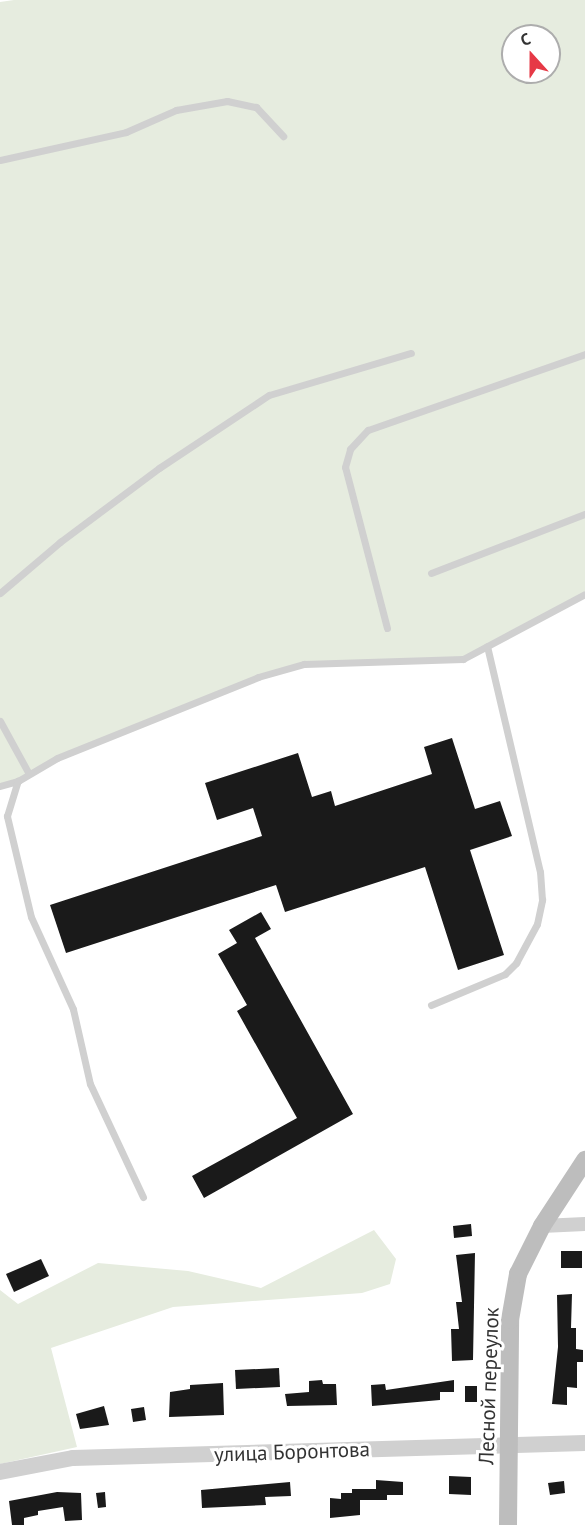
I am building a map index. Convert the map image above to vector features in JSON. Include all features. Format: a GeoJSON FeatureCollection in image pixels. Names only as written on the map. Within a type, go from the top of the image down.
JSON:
{"type":"FeatureCollection","features":[{"type":"Feature","properties":{"kind":"main road","name":"Лесной переулок"},"geometry":{"type":"LineString","coordinates":[[508,1525],[510,1320],[518,1274],[542,1226],[585,1160]]}},
{"type":"Feature","properties":{"kind":"street"},"geometry":{"type":"LineString","coordinates":[[542,1226],[585,1224]]}},
{"type":"Feature","properties":{"kind":"street","name":"улица Боронтова"},"geometry":{"type":"LineString","coordinates":[[0,1472],[73,1458],[585,1443]]}},
{"type":"Feature","properties":{"kind":"lane"},"geometry":{"type":"LineString","coordinates":[[0,160],[126,132],[176,110],[227,101],[256,107],[284,136]]}},
{"type":"Feature","properties":{"kind":"lane"},"geometry":{"type":"LineString","coordinates":[[0,593],[60,542],[159,468],[269,396],[411,353]]}},
{"type":"Feature","properties":{"kind":"lane"},"geometry":{"type":"LineString","coordinates":[[387,628],[345,467],[350,449],[368,430],[585,354]]}},
{"type":"Feature","properties":{"kind":"lane"},"geometry":{"type":"LineString","coordinates":[[431,573],[585,513]]}},
{"type":"Feature","properties":{"kind":"lane"},"geometry":{"type":"LineString","coordinates":[[0,786],[18,781],[78,749],[258,677],[295,666],[463,659],[585,594]]}},
{"type":"Feature","properties":{"kind":"lane"},"geometry":{"type":"LineString","coordinates":[[431,1005],[505,974],[516,963],[537,924],[543,900],[540,872],[487,646]]}},
{"type":"Feature","properties":{"kind":"lane"},"geometry":{"type":"LineString","coordinates":[[0,721],[29,774]]}},
{"type":"Feature","properties":{"kind":"lane"},"geometry":{"type":"LineString","coordinates":[[18,781],[7,816],[31,917],[73,1009],[90,1084],[143,1197]]}},
{"type":"Feature","properties":{"kind":"shaded area"},"geometry":{"type":"Polygon","coordinates":[[[14,0],[585,0],[585,594],[463,659],[304,664],[258,677],[57,758],[18,781],[0,786],[0,2],[14,0]]]}},
{"type":"Feature","properties":{"kind":"shaded area"},"geometry":{"type":"Polygon","coordinates":[[[374,1230],[396,1259],[390,1284],[362,1293],[173,1307],[51,1348],[77,1447],[0,1464],[0,1290],[18,1304],[98,1263],[188,1271],[261,1288],[374,1230]]]}},
{"type":"Feature","properties":{"kind":"building"},"geometry":{"type":"Polygon","coordinates":[[[452,738],[475,809],[500,801],[512,836],[470,850],[504,955],[458,970],[425,867],[285,912],[276,885],[66,953],[50,905],[262,836],[253,808],[217,820],[205,783],[298,753],[312,797],[331,791],[335,806],[432,774],[424,747],[452,738]]]}},
{"type":"Feature","properties":{"kind":"building"},"geometry":{"type":"Polygon","coordinates":[[[261,912],[271,929],[255,938],[353,1114],[204,1198],[192,1176],[297,1118],[237,1011],[247,1005],[218,954],[237,943],[229,930],[261,912]]]}},
{"type":"Feature","properties":{"kind":"building"},"geometry":{"type":"Polygon","coordinates":[[[471,1224],[472,1236],[454,1238],[453,1226],[471,1224]]]}},
{"type":"Feature","properties":{"kind":"building"},"geometry":{"type":"Polygon","coordinates":[[[561,1251],[582,1251],[582,1268],[561,1268],[561,1251]]]}},
{"type":"Feature","properties":{"kind":"building"},"geometry":{"type":"Polygon","coordinates":[[[475,1253],[473,1360],[452,1361],[451,1329],[459,1329],[456,1302],[462,1302],[456,1255],[475,1253]]]}},
{"type":"Feature","properties":{"kind":"building"},"geometry":{"type":"Polygon","coordinates":[[[41,1259],[49,1276],[14,1292],[6,1274],[41,1259]]]}},
{"type":"Feature","properties":{"kind":"building"},"geometry":{"type":"Polygon","coordinates":[[[572,1294],[571,1328],[576,1328],[576,1349],[583,1350],[583,1362],[577,1362],[577,1388],[567,1387],[567,1405],[552,1404],[558,1347],[557,1295],[572,1294]]]}},
{"type":"Feature","properties":{"kind":"building"},"geometry":{"type":"Polygon","coordinates":[[[279,1368],[280,1387],[236,1389],[235,1370],[279,1368]]]}},
{"type":"Feature","properties":{"kind":"building"},"geometry":{"type":"Polygon","coordinates":[[[322,1380],[323,1384],[336,1384],[337,1405],[287,1406],[285,1394],[309,1392],[309,1381],[322,1380]]]}},
{"type":"Feature","properties":{"kind":"building"},"geometry":{"type":"Polygon","coordinates":[[[454,1380],[454,1392],[440,1392],[440,1400],[372,1406],[371,1385],[385,1384],[386,1390],[454,1380]]]}},
{"type":"Feature","properties":{"kind":"building"},"geometry":{"type":"Polygon","coordinates":[[[223,1383],[224,1415],[169,1417],[170,1392],[190,1389],[190,1385],[223,1383]]]}},
{"type":"Feature","properties":{"kind":"building"},"geometry":{"type":"Polygon","coordinates":[[[465,1386],[477,1386],[477,1402],[465,1402],[465,1386]]]}},
{"type":"Feature","properties":{"kind":"building"},"geometry":{"type":"Polygon","coordinates":[[[104,1406],[109,1425],[80,1429],[76,1414],[104,1406]]]}},
{"type":"Feature","properties":{"kind":"building"},"geometry":{"type":"Polygon","coordinates":[[[144,1407],[146,1420],[133,1422],[131,1409],[144,1407]]]}},
{"type":"Feature","properties":{"kind":"building"},"geometry":{"type":"Polygon","coordinates":[[[449,1476],[471,1477],[471,1495],[449,1494],[449,1476]]]}},
{"type":"Feature","properties":{"kind":"building"},"geometry":{"type":"Polygon","coordinates":[[[376,1480],[403,1482],[403,1495],[387,1495],[387,1500],[360,1500],[360,1515],[330,1518],[330,1498],[341,1499],[341,1493],[352,1493],[352,1489],[376,1489],[376,1480]]]}},
{"type":"Feature","properties":{"kind":"building"},"geometry":{"type":"Polygon","coordinates":[[[564,1481],[565,1493],[550,1495],[548,1483],[564,1481]]]}},
{"type":"Feature","properties":{"kind":"building"},"geometry":{"type":"Polygon","coordinates":[[[290,1482],[291,1496],[265,1497],[266,1505],[202,1508],[201,1490],[290,1482]]]}},
{"type":"Feature","properties":{"kind":"building"},"geometry":{"type":"Polygon","coordinates":[[[57,1492],[81,1493],[82,1520],[65,1521],[63,1507],[38,1511],[38,1515],[24,1518],[24,1525],[12,1525],[9,1501],[57,1492]]]}},
{"type":"Feature","properties":{"kind":"building"},"geometry":{"type":"Polygon","coordinates":[[[105,1492],[106,1507],[98,1508],[96,1493],[105,1492]]]}}]}
